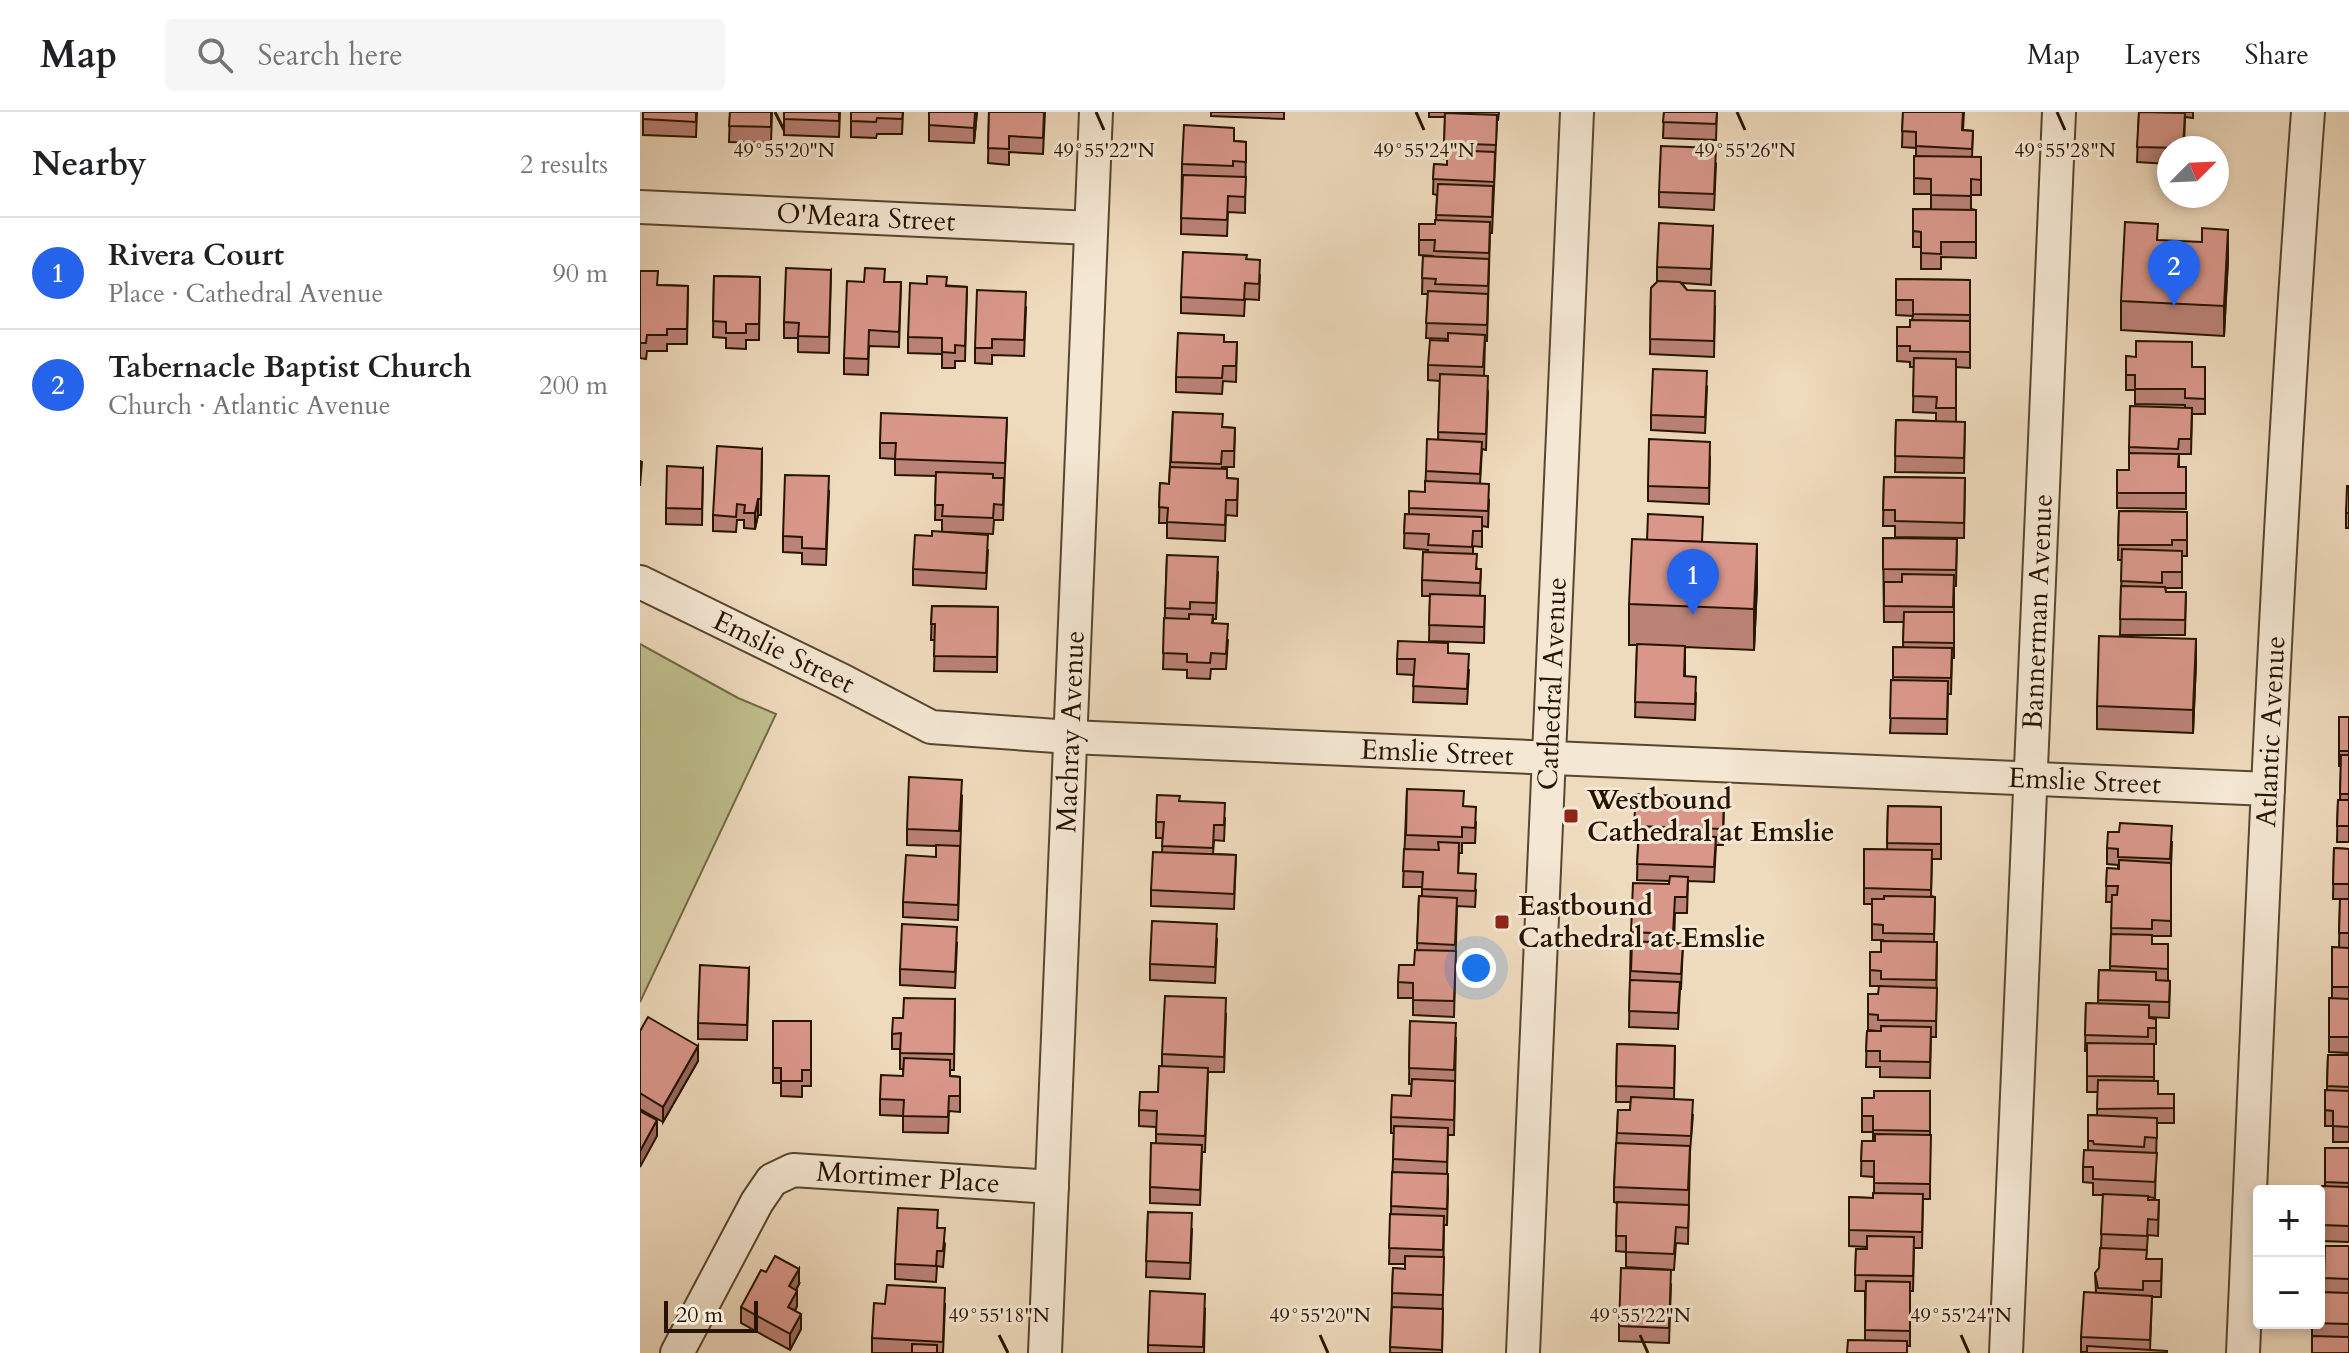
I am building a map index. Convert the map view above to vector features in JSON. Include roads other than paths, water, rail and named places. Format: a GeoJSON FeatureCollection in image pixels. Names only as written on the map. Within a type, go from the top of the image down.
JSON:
{"type":"FeatureCollection","features":[{"type":"Feature","properties":{"kind":"street","name":"Machray Avenue"},"geometry":{"type":"LineString","coordinates":[[1045,1353],[1096,112]]}},
{"type":"Feature","properties":{"kind":"street","name":"Cathedral Avenue"},"geometry":{"type":"LineString","coordinates":[[1523,1353],[1577,112]]}},
{"type":"Feature","properties":{"kind":"street","name":"Bannerman Avenue"},"geometry":{"type":"LineString","coordinates":[[2006,1353],[2059,112]]}},
{"type":"Feature","properties":{"kind":"street","name":"Atlantic Avenue"},"geometry":{"type":"LineString","coordinates":[[2243,1353],[2268,789],[2308,112]]}},
{"type":"Feature","properties":{"kind":"street","name":"O'Meara Street"},"geometry":{"type":"LineString","coordinates":[[640,207],[1091,228]]}},
{"type":"Feature","properties":{"kind":"street","name":"Emslie Street"},"geometry":{"type":"LineString","coordinates":[[640,582],[931,727],[1070,737],[2268,789]]}},
{"type":"Feature","properties":{"kind":"street","name":"Mortimer Place"},"geometry":{"type":"LineString","coordinates":[[677,1353],[757,1202],[772,1180],[793,1170],[1052,1187]]}},
{"type":"Feature","properties":{"kind":"place","name":"Tabernacle Baptist Church"},"geometry":{"type":"Point","coordinates":[2174,306]}},
{"type":"Feature","properties":{"kind":"place","name":"Rivera Court"},"geometry":{"type":"Point","coordinates":[1693,615]}},
{"type":"Feature","properties":{"kind":"place","name":"Westbound Cathedral at Emslie"},"geometry":{"type":"Point","coordinates":[1571,816]}},
{"type":"Feature","properties":{"kind":"place","name":"Eastbound Cathedral at Emslie"},"geometry":{"type":"Point","coordinates":[1502,922]}}]}
